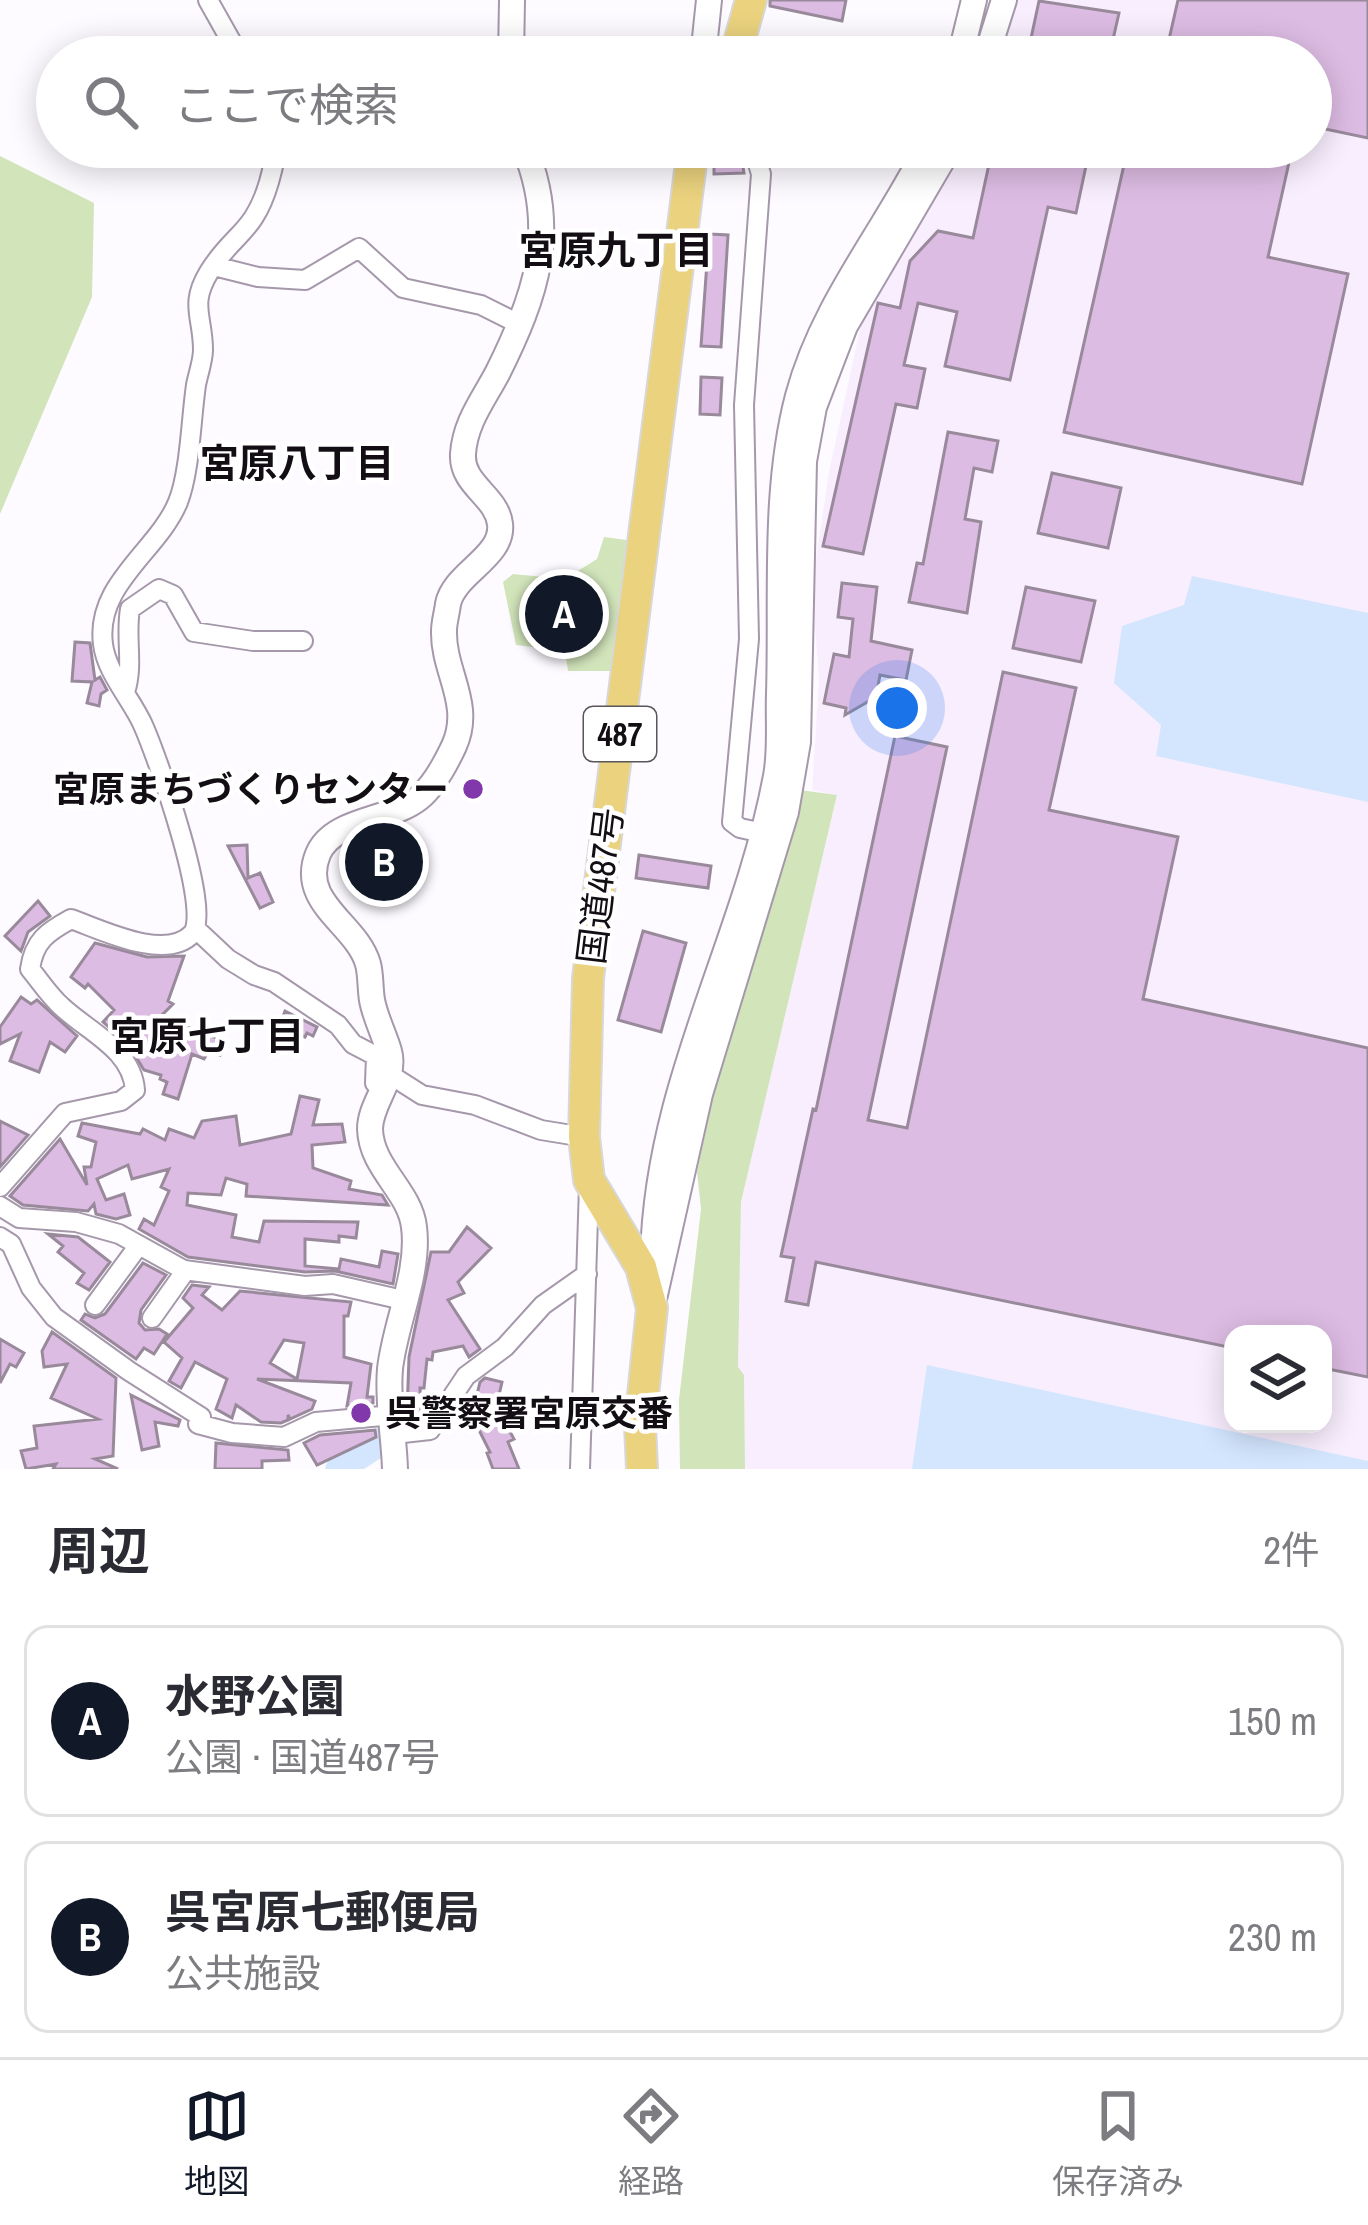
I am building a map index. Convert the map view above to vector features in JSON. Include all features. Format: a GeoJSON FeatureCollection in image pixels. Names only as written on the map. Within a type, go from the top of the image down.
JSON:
{"type":"FeatureCollection","features":[{"type":"Feature","properties":{"kind":"highway"},"geometry":{"type":"LineString","coordinates":[[741,36],[751,0]]}},
{"type":"Feature","properties":{"kind":"highway","name":"国道487号"},"geometry":{"type":"LineString","coordinates":[[641,1469],[640,1425],[652,1308],[641,1267],[590,1180],[584,1137],[588,978],[690,168]]}},
{"type":"Feature","properties":{"kind":"street"},"geometry":{"type":"LineString","coordinates":[[208,0],[228,36]]}},
{"type":"Feature","properties":{"kind":"street"},"geometry":{"type":"LineString","coordinates":[[511,36],[512,0]]}},
{"type":"Feature","properties":{"kind":"street"},"geometry":{"type":"LineString","coordinates":[[706,36],[710,0]]}},
{"type":"Feature","properties":{"kind":"street"},"geometry":{"type":"LineString","coordinates":[[965,36],[974,0]]}},
{"type":"Feature","properties":{"kind":"street"},"geometry":{"type":"LineString","coordinates":[[993,36],[1004,0]]}},
{"type":"Feature","properties":{"kind":"street"},"geometry":{"type":"LineString","coordinates":[[0,1186],[65,1113],[121,1101],[135,1090],[130,1073],[110,1045],[60,1005],[30,969],[37,944],[71,919],[140,944],[171,943],[190,937],[196,928],[194,889],[170,790],[103,645],[107,609],[127,570],[163,530],[180,499],[203,352],[195,300],[214,266],[250,227],[273,168]]}},
{"type":"Feature","properties":{"kind":"street"},"geometry":{"type":"LineString","coordinates":[[394,1469],[390,1370],[411,1267],[414,1220],[373,1150],[370,1121],[391,1058],[372,1001],[369,965],[360,945],[322,901],[314,880],[326,842],[419,798],[454,745],[461,723],[460,699],[443,633],[451,590],[490,551],[500,537],[501,522],[494,506],[465,472],[462,457],[475,411],[498,371],[543,251],[540,194],[531,168]]}},
{"type":"Feature","properties":{"kind":"street"},"geometry":{"type":"LineString","coordinates":[[759,168],[744,405],[749,639],[732,822],[771,834]]}},
{"type":"Feature","properties":{"kind":"street"},"geometry":{"type":"LineString","coordinates":[[652,1308],[700,1094],[731,982],[770,878],[784,479],[798,395],[832,308],[915,168]]}},
{"type":"Feature","properties":{"kind":"street"},"geometry":{"type":"LineString","coordinates":[[771,834],[798,742],[803,482],[814,407],[844,326],[938,168]]}},
{"type":"Feature","properties":{"kind":"street"},"geometry":{"type":"LineString","coordinates":[[214,266],[258,277],[305,280],[359,248],[403,288],[481,305],[517,323]]}},
{"type":"Feature","properties":{"kind":"street"},"geometry":{"type":"LineString","coordinates":[[124,692],[131,674],[126,633],[130,608],[159,589],[172,595],[194,632],[303,641]]}},
{"type":"Feature","properties":{"kind":"street"},"geometry":{"type":"LineString","coordinates":[[196,928],[228,959],[274,982],[338,1025],[352,1045],[376,1056],[375,1083],[475,1105],[541,1130],[584,1137]]}},
{"type":"Feature","properties":{"kind":"street"},"geometry":{"type":"LineString","coordinates":[[580,1469],[580,1359],[588,1304],[590,1180]]}},
{"type":"Feature","properties":{"kind":"street"},"geometry":{"type":"LineString","coordinates":[[0,1206],[19,1218],[76,1222],[139,1245],[186,1270],[305,1286],[333,1284],[403,1300]]}},
{"type":"Feature","properties":{"kind":"street"},"geometry":{"type":"LineString","coordinates":[[0,1238],[11,1244],[31,1288],[54,1316],[129,1372],[200,1420],[232,1432],[284,1437],[316,1422],[430,1430],[466,1376],[506,1347],[543,1305],[587,1274]]}},
{"type":"Feature","properties":{"kind":"street"},"geometry":{"type":"LineString","coordinates":[[95,1305],[139,1245]]}},
{"type":"Feature","properties":{"kind":"street"},"geometry":{"type":"LineString","coordinates":[[152,1318],[186,1270]]}},
{"type":"Feature","properties":{"kind":"shaded area"},"geometry":{"type":"Polygon","coordinates":[[[1018,0],[1368,0],[1368,1469],[745,1469],[744,1376],[738,1367],[741,1202],[837,796],[812,790],[819,680],[812,585],[829,472],[862,320],[951,168],[1332,168],[1332,36],[1005,36],[1018,0]]]}},
{"type":"Feature","properties":{"kind":"green space"},"geometry":{"type":"Polygon","coordinates":[[[0,156],[94,203],[92,297],[0,514],[0,156]]]}},
{"type":"Feature","properties":{"kind":"green space"},"geometry":{"type":"Polygon","coordinates":[[[604,537],[627,540],[612,671],[568,671],[565,651],[516,645],[503,582],[513,574],[565,579],[597,559],[604,537]]]}},
{"type":"Feature","properties":{"kind":"green space"},"geometry":{"type":"Polygon","coordinates":[[[800,790],[837,795],[741,1202],[738,1367],[744,1375],[745,1469],[680,1469],[679,1400],[701,1209],[697,1172],[717,1077],[800,790]]]}},
{"type":"Feature","properties":{"kind":"water"},"geometry":{"type":"Polygon","coordinates":[[[1192,576],[1368,613],[1368,802],[1156,756],[1161,725],[1114,683],[1122,626],[1184,605],[1192,576]]]}},
{"type":"Feature","properties":{"kind":"water"},"geometry":{"type":"Polygon","coordinates":[[[927,1365],[1368,1461],[1368,1469],[912,1469],[927,1365]]]}},
{"type":"Feature","properties":{"kind":"building"},"geometry":{"type":"Polygon","coordinates":[[[770,0],[846,0],[842,21],[770,6],[770,0]]]}},
{"type":"Feature","properties":{"kind":"building"},"geometry":{"type":"Polygon","coordinates":[[[1178,0],[1368,0],[1368,138],[1332,130],[1332,36],[1170,36],[1178,0]]]}},
{"type":"Feature","properties":{"kind":"building"},"geometry":{"type":"Polygon","coordinates":[[[1039,1],[1119,13],[1114,36],[1032,36],[1039,1]]]}},
{"type":"Feature","properties":{"kind":"building"},"geometry":{"type":"Polygon","coordinates":[[[714,168],[743,168],[744,173],[714,174],[714,168]]]}},
{"type":"Feature","properties":{"kind":"building"},"geometry":{"type":"Polygon","coordinates":[[[988,168],[1086,168],[1076,213],[1048,207],[1010,380],[945,366],[957,312],[918,303],[904,365],[925,369],[917,408],[896,404],[863,554],[823,546],[878,303],[900,308],[910,261],[938,231],[973,238],[988,168]]]}},
{"type":"Feature","properties":{"kind":"building"},"geometry":{"type":"Polygon","coordinates":[[[1123,168],[1288,168],[1268,257],[1348,274],[1302,484],[1064,432],[1123,168]]]}},
{"type":"Feature","properties":{"kind":"building"},"geometry":{"type":"Polygon","coordinates":[[[709,234],[728,235],[721,347],[701,346],[709,234]]]}},
{"type":"Feature","properties":{"kind":"building"},"geometry":{"type":"Polygon","coordinates":[[[701,377],[722,378],[720,415],[700,414],[701,377]]]}},
{"type":"Feature","properties":{"kind":"building"},"geometry":{"type":"Polygon","coordinates":[[[948,432],[998,441],[992,472],[974,468],[965,519],[981,522],[967,613],[909,602],[917,563],[923,564],[948,432]]]}},
{"type":"Feature","properties":{"kind":"building"},"geometry":{"type":"Polygon","coordinates":[[[1052,473],[1121,488],[1108,548],[1038,533],[1052,473]]]}},
{"type":"Feature","properties":{"kind":"building"},"geometry":{"type":"Polygon","coordinates":[[[842,583],[877,587],[871,641],[912,650],[906,680],[880,675],[876,697],[845,715],[846,708],[824,703],[834,654],[849,657],[853,619],[838,617],[842,583]]]}},
{"type":"Feature","properties":{"kind":"building"},"geometry":{"type":"Polygon","coordinates":[[[1026,587],[1095,601],[1081,662],[1013,648],[1026,587]]]}},
{"type":"Feature","properties":{"kind":"building"},"geometry":{"type":"Polygon","coordinates":[[[75,642],[90,643],[95,680],[100,677],[107,690],[99,706],[87,703],[92,682],[72,681],[75,642]]]}},
{"type":"Feature","properties":{"kind":"building"},"geometry":{"type":"Polygon","coordinates":[[[1003,672],[1076,688],[1049,810],[1178,837],[1143,999],[1368,1048],[1368,1377],[1332,1370],[1332,1325],[1224,1325],[1224,1346],[816,1262],[808,1305],[786,1301],[794,1258],[781,1256],[895,736],[947,747],[868,1120],[907,1128],[1003,672]]]}},
{"type":"Feature","properties":{"kind":"building"},"geometry":{"type":"Polygon","coordinates":[[[247,845],[248,878],[260,873],[273,902],[260,908],[228,846],[247,845]]]}},
{"type":"Feature","properties":{"kind":"building"},"geometry":{"type":"Polygon","coordinates":[[[639,855],[711,866],[708,888],[636,878],[639,855]]]}},
{"type":"Feature","properties":{"kind":"building"},"geometry":{"type":"Polygon","coordinates":[[[38,901],[50,916],[28,932],[21,951],[5,936],[38,901]]]}},
{"type":"Feature","properties":{"kind":"building"},"geometry":{"type":"Polygon","coordinates":[[[643,931],[686,943],[661,1032],[618,1020],[643,931]]]}},
{"type":"Feature","properties":{"kind":"building"},"geometry":{"type":"Polygon","coordinates":[[[95,943],[147,957],[184,956],[168,1001],[173,1004],[160,1017],[225,1041],[220,1055],[209,1051],[204,1059],[192,1054],[178,1099],[163,1094],[167,1082],[144,1070],[128,1044],[103,1022],[114,1010],[88,984],[85,988],[71,977],[95,943]]]}},
{"type":"Feature","properties":{"kind":"building"},"geometry":{"type":"Polygon","coordinates":[[[21,997],[31,1004],[37,1000],[77,1036],[65,1052],[50,1042],[39,1072],[10,1061],[20,1034],[0,1044],[0,1027],[21,997]]]}},
{"type":"Feature","properties":{"kind":"building"},"geometry":{"type":"Polygon","coordinates":[[[285,1011],[317,1027],[313,1036],[279,1027],[285,1011]]]}},
{"type":"Feature","properties":{"kind":"building"},"geometry":{"type":"Polygon","coordinates":[[[300,1096],[319,1100],[313,1125],[342,1124],[345,1142],[312,1145],[313,1168],[351,1181],[349,1189],[382,1195],[388,1205],[246,1196],[247,1184],[226,1178],[221,1195],[188,1193],[187,1205],[236,1215],[232,1237],[259,1242],[264,1221],[358,1222],[356,1238],[339,1236],[339,1242],[305,1239],[305,1266],[339,1269],[341,1259],[379,1267],[382,1251],[398,1254],[393,1284],[335,1271],[305,1272],[188,1257],[139,1229],[144,1219],[154,1225],[169,1191],[161,1187],[169,1169],[132,1179],[128,1165],[97,1179],[106,1200],[124,1194],[130,1215],[116,1219],[96,1214],[94,1204],[88,1211],[23,1205],[10,1196],[60,1139],[87,1185],[84,1167],[91,1167],[96,1142],[78,1136],[82,1123],[140,1134],[143,1129],[165,1140],[169,1129],[194,1138],[202,1121],[236,1116],[240,1145],[291,1134],[300,1096]]]}},
{"type":"Feature","properties":{"kind":"building"},"geometry":{"type":"Polygon","coordinates":[[[0,1121],[28,1135],[0,1167],[0,1121]]]}},
{"type":"Feature","properties":{"kind":"building"},"geometry":{"type":"Polygon","coordinates":[[[467,1227],[491,1248],[458,1282],[464,1293],[448,1300],[480,1349],[469,1357],[463,1346],[433,1352],[432,1360],[427,1359],[424,1388],[420,1388],[421,1413],[407,1414],[409,1357],[431,1252],[449,1252],[467,1227]]]}},
{"type":"Feature","properties":{"kind":"building"},"geometry":{"type":"Polygon","coordinates":[[[48,1234],[78,1237],[110,1262],[89,1290],[77,1283],[84,1273],[58,1252],[63,1246],[48,1234]]]}},
{"type":"Feature","properties":{"kind":"building"},"geometry":{"type":"Polygon","coordinates":[[[143,1263],[166,1275],[141,1310],[139,1323],[145,1330],[167,1334],[154,1354],[144,1348],[136,1359],[81,1320],[85,1314],[95,1318],[105,1314],[143,1263]]]}},
{"type":"Feature","properties":{"kind":"building"},"geometry":{"type":"Polygon","coordinates":[[[192,1285],[209,1287],[202,1295],[222,1310],[240,1291],[351,1302],[344,1316],[344,1357],[371,1364],[367,1397],[373,1397],[373,1403],[347,1406],[351,1383],[257,1379],[315,1401],[312,1409],[290,1419],[288,1415],[281,1423],[261,1422],[236,1405],[232,1418],[216,1409],[227,1379],[195,1362],[181,1388],[169,1381],[182,1358],[164,1342],[193,1308],[183,1298],[192,1285]],[[284,1340],[270,1363],[297,1379],[304,1343],[284,1340]]]}},
{"type":"Feature","properties":{"kind":"building"},"geometry":{"type":"Polygon","coordinates":[[[52,1332],[116,1378],[113,1456],[95,1459],[118,1469],[53,1469],[56,1464],[26,1469],[21,1451],[37,1448],[34,1426],[98,1419],[51,1398],[67,1364],[44,1367],[42,1351],[52,1332]]]}},
{"type":"Feature","properties":{"kind":"building"},"geometry":{"type":"Polygon","coordinates":[[[0,1339],[24,1353],[16,1367],[10,1364],[0,1383],[0,1339]]]}},
{"type":"Feature","properties":{"kind":"building"},"geometry":{"type":"Polygon","coordinates":[[[485,1378],[502,1382],[496,1408],[475,1403],[485,1378]]]}},
{"type":"Feature","properties":{"kind":"building"},"geometry":{"type":"Polygon","coordinates":[[[131,1395],[180,1420],[178,1426],[155,1422],[159,1446],[142,1450],[131,1395]]]}},
{"type":"Feature","properties":{"kind":"building"},"geometry":{"type":"Polygon","coordinates":[[[502,1417],[514,1439],[508,1442],[519,1469],[493,1469],[479,1430],[502,1417]]]}},
{"type":"Feature","properties":{"kind":"building"},"geometry":{"type":"Polygon","coordinates":[[[375,1430],[376,1437],[317,1465],[304,1443],[320,1435],[375,1430]]]}},
{"type":"Feature","properties":{"kind":"building"},"geometry":{"type":"Polygon","coordinates":[[[216,1443],[288,1450],[289,1460],[262,1461],[262,1469],[215,1469],[216,1443]]]}},
{"type":"Feature","properties":{"kind":"waterway"},"geometry":{"type":"LineString","coordinates":[[339,1469],[384,1440]]}},
{"type":"Feature","properties":{"kind":"place","name":"水野公園"},"geometry":{"type":"Point","coordinates":[564,614]}},
{"type":"Feature","properties":{"kind":"place","name":"宮原まちづくりセンター"},"geometry":{"type":"Point","coordinates":[473,789]}},
{"type":"Feature","properties":{"kind":"place","name":"呉宮原七郵便局"},"geometry":{"type":"Point","coordinates":[384,862]}},
{"type":"Feature","properties":{"kind":"place","name":"呉警察署宮原交番"},"geometry":{"type":"Point","coordinates":[361,1413]}},
{"type":"Feature","properties":{"kind":"district","name":"宮原九丁目"},"geometry":{"type":"Point","coordinates":[616,250]}},
{"type":"Feature","properties":{"kind":"district","name":"宮原八丁目"},"geometry":{"type":"Point","coordinates":[297,463]}},
{"type":"Feature","properties":{"kind":"district","name":"宮原七丁目"},"geometry":{"type":"Point","coordinates":[207,1036]}}]}
